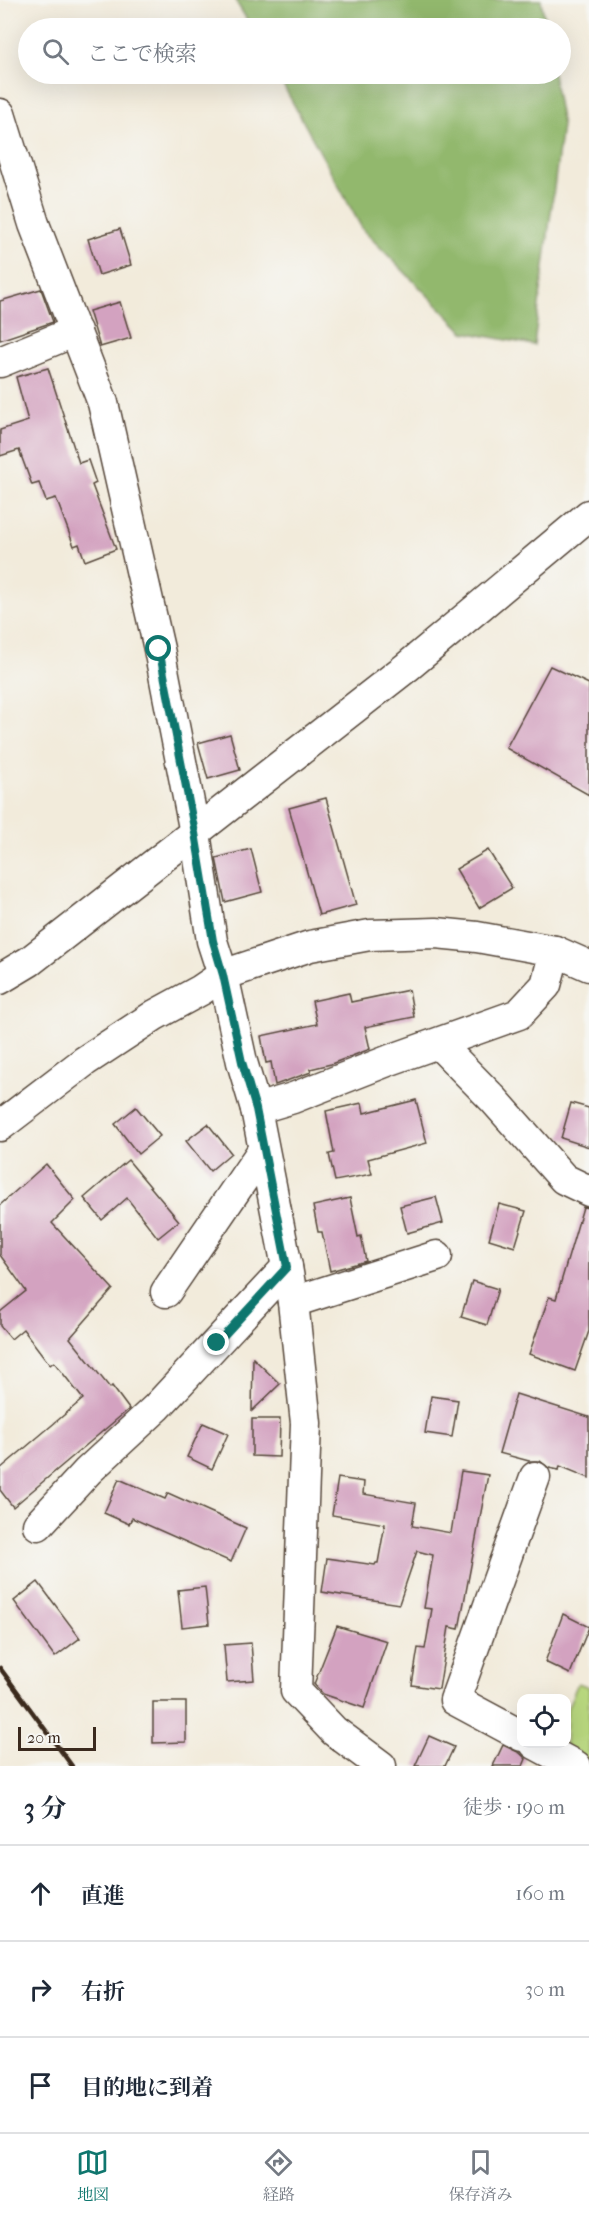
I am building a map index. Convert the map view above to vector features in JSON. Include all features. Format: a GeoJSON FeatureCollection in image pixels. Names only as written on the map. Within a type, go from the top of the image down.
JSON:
{"type":"FeatureCollection","features":[{"type":"Feature","properties":{"kind":"street"},"geometry":{"type":"LineString","coordinates":[[0,114],[34,224],[103,403],[140,561],[195,833],[213,941],[223,975],[242,1062],[256,1109],[287,1267],[306,1423],[296,1691],[334,1731],[381,1766]]}},
{"type":"Feature","properties":{"kind":"street"},"geometry":{"type":"LineString","coordinates":[[0,362],[76,331]]}},
{"type":"Feature","properties":{"kind":"street"},"geometry":{"type":"LineString","coordinates":[[0,979],[30,961],[407,667],[589,515]]}},
{"type":"Feature","properties":{"kind":"street"},"geometry":{"type":"LineString","coordinates":[[0,1126],[85,1061],[223,975],[310,946],[370,935],[436,933],[477,937],[555,951],[589,966]]}},
{"type":"Feature","properties":{"kind":"street"},"geometry":{"type":"LineString","coordinates":[[256,1109],[293,1098],[390,1060],[519,1014],[546,985],[555,951]]}},
{"type":"Feature","properties":{"kind":"street"},"geometry":{"type":"LineString","coordinates":[[439,1044],[494,1100],[564,1179],[589,1191]]}},
{"type":"Feature","properties":{"kind":"street"},"geometry":{"type":"LineString","coordinates":[[166,1292],[263,1150]]}},
{"type":"Feature","properties":{"kind":"street"},"geometry":{"type":"LineString","coordinates":[[293,1302],[437,1256]]}},
{"type":"Feature","properties":{"kind":"street"},"geometry":{"type":"LineString","coordinates":[[38,1525],[88,1471],[157,1407],[287,1267]]}},
{"type":"Feature","properties":{"kind":"street"},"geometry":{"type":"LineString","coordinates":[[517,1733],[455,1700],[535,1477]]}},
{"type":"Feature","properties":{"kind":"street"},"geometry":{"type":"LineString","coordinates":[[544,1748],[576,1766]]}},
{"type":"Feature","properties":{"kind":"green space"},"geometry":{"type":"Polygon","coordinates":[[[235,0],[541,0],[544,18],[246,18],[235,0]]]}},
{"type":"Feature","properties":{"kind":"green space"},"geometry":{"type":"Polygon","coordinates":[[[283,84],[555,84],[562,125],[534,345],[464,332],[363,230],[283,84]]]}},
{"type":"Feature","properties":{"kind":"green space"},"geometry":{"type":"Polygon","coordinates":[[[578,1683],[589,1687],[589,1763],[559,1748],[571,1748],[571,1700],[578,1683]]]}},
{"type":"Feature","properties":{"kind":"building"},"geometry":{"type":"Polygon","coordinates":[[[120,229],[131,265],[99,275],[88,239],[120,229]]]}},
{"type":"Feature","properties":{"kind":"building"},"geometry":{"type":"Polygon","coordinates":[[[41,289],[53,322],[0,340],[0,301],[41,289]]]}},
{"type":"Feature","properties":{"kind":"building"},"geometry":{"type":"Polygon","coordinates":[[[120,302],[131,338],[100,347],[89,311],[120,302]]]}},
{"type":"Feature","properties":{"kind":"building"},"geometry":{"type":"Polygon","coordinates":[[[48,368],[79,463],[88,460],[96,483],[92,485],[116,549],[85,561],[79,544],[74,546],[56,498],[46,501],[39,483],[32,485],[19,450],[0,456],[0,430],[28,421],[16,377],[48,368]]]}},
{"type":"Feature","properties":{"kind":"building"},"geometry":{"type":"Polygon","coordinates":[[[550,666],[589,684],[589,795],[506,748],[550,666]]]}},
{"type":"Feature","properties":{"kind":"building"},"geometry":{"type":"Polygon","coordinates":[[[230,734],[240,770],[208,779],[198,743],[230,734]]]}},
{"type":"Feature","properties":{"kind":"building"},"geometry":{"type":"Polygon","coordinates":[[[326,798],[356,905],[319,915],[289,808],[326,798]]]}},
{"type":"Feature","properties":{"kind":"building"},"geometry":{"type":"Polygon","coordinates":[[[251,849],[262,892],[225,902],[216,858],[251,849]]]}},
{"type":"Feature","properties":{"kind":"building"},"geometry":{"type":"Polygon","coordinates":[[[488,850],[512,888],[479,908],[456,869],[488,850]]]}},
{"type":"Feature","properties":{"kind":"building"},"geometry":{"type":"Polygon","coordinates":[[[409,990],[414,1017],[365,1027],[370,1049],[331,1064],[310,1069],[311,1072],[275,1085],[271,1062],[266,1063],[261,1036],[317,1024],[312,1001],[349,993],[351,1002],[409,990]]]}},
{"type":"Feature","properties":{"kind":"building"},"geometry":{"type":"Polygon","coordinates":[[[416,1100],[427,1143],[368,1159],[372,1174],[335,1181],[329,1154],[334,1153],[326,1111],[362,1103],[364,1113],[416,1100]]]}},
{"type":"Feature","properties":{"kind":"building"},"geometry":{"type":"Polygon","coordinates":[[[571,1103],[589,1108],[589,1147],[561,1138],[571,1103]]]}},
{"type":"Feature","properties":{"kind":"building"},"geometry":{"type":"Polygon","coordinates":[[[136,1107],[160,1136],[138,1154],[115,1124],[136,1107]]]}},
{"type":"Feature","properties":{"kind":"building"},"geometry":{"type":"Polygon","coordinates":[[[208,1124],[231,1153],[210,1171],[186,1141],[208,1124]]]}},
{"type":"Feature","properties":{"kind":"building"},"geometry":{"type":"Polygon","coordinates":[[[128,1160],[179,1221],[158,1238],[127,1198],[102,1220],[84,1198],[128,1160]]]}},
{"type":"Feature","properties":{"kind":"building"},"geometry":{"type":"Polygon","coordinates":[[[46,1164],[75,1200],[52,1223],[113,1289],[70,1338],[129,1409],[13,1507],[0,1490],[0,1469],[83,1399],[54,1362],[50,1365],[23,1329],[11,1339],[0,1326],[0,1312],[26,1291],[0,1255],[0,1205],[46,1164]]]}},
{"type":"Feature","properties":{"kind":"building"},"geometry":{"type":"Polygon","coordinates":[[[436,1197],[443,1223],[407,1233],[400,1206],[436,1197]]]}},
{"type":"Feature","properties":{"kind":"building"},"geometry":{"type":"Polygon","coordinates":[[[350,1198],[358,1237],[361,1236],[366,1261],[330,1271],[322,1232],[318,1232],[313,1206],[350,1198]]]}},
{"type":"Feature","properties":{"kind":"building"},"geometry":{"type":"Polygon","coordinates":[[[499,1204],[526,1211],[515,1247],[489,1239],[499,1204]]]}},
{"type":"Feature","properties":{"kind":"building"},"geometry":{"type":"Polygon","coordinates":[[[583,1207],[589,1208],[589,1331],[575,1371],[529,1354],[549,1297],[556,1299],[583,1207]]]}},
{"type":"Feature","properties":{"kind":"building"},"geometry":{"type":"Polygon","coordinates":[[[472,1281],[498,1289],[487,1325],[461,1317],[472,1281]]]}},
{"type":"Feature","properties":{"kind":"building"},"geometry":{"type":"Polygon","coordinates":[[[253,1358],[280,1384],[252,1411],[253,1358]]]}},
{"type":"Feature","properties":{"kind":"building"},"geometry":{"type":"Polygon","coordinates":[[[516,1394],[589,1417],[589,1478],[560,1466],[559,1470],[549,1468],[540,1461],[529,1461],[499,1453],[516,1394]]]}},
{"type":"Feature","properties":{"kind":"building"},"geometry":{"type":"Polygon","coordinates":[[[431,1396],[458,1400],[452,1437],[425,1433],[431,1396]]]}},
{"type":"Feature","properties":{"kind":"building"},"geometry":{"type":"Polygon","coordinates":[[[252,1419],[280,1419],[279,1457],[252,1456],[252,1419]]]}},
{"type":"Feature","properties":{"kind":"building"},"geometry":{"type":"Polygon","coordinates":[[[203,1423],[228,1434],[212,1469],[187,1457],[203,1423]]]}},
{"type":"Feature","properties":{"kind":"building"},"geometry":{"type":"Polygon","coordinates":[[[461,1471],[488,1475],[459,1629],[449,1627],[439,1689],[412,1685],[418,1648],[425,1649],[432,1609],[424,1608],[433,1555],[417,1551],[399,1604],[322,1592],[327,1558],[375,1565],[378,1563],[385,1524],[332,1515],[338,1478],[364,1482],[363,1494],[416,1503],[412,1526],[451,1533],[461,1471]]]}},
{"type":"Feature","properties":{"kind":"building"},"geometry":{"type":"Polygon","coordinates":[[[119,1479],[165,1499],[168,1493],[246,1528],[231,1562],[132,1518],[129,1524],[104,1513],[119,1479]]]}},
{"type":"Feature","properties":{"kind":"building"},"geometry":{"type":"Polygon","coordinates":[[[38,1582],[80,1638],[55,1657],[14,1601],[38,1582]]]}},
{"type":"Feature","properties":{"kind":"building"},"geometry":{"type":"Polygon","coordinates":[[[205,1587],[209,1624],[182,1627],[178,1590],[205,1587]]]}},
{"type":"Feature","properties":{"kind":"building"},"geometry":{"type":"Polygon","coordinates":[[[563,1614],[589,1627],[570,1674],[545,1662],[563,1614]]]}},
{"type":"Feature","properties":{"kind":"building"},"geometry":{"type":"Polygon","coordinates":[[[337,1626],[387,1641],[364,1708],[323,1694],[314,1684],[337,1626]]]}},
{"type":"Feature","properties":{"kind":"building"},"geometry":{"type":"Polygon","coordinates":[[[251,1643],[254,1680],[227,1682],[224,1645],[251,1643]]]}},
{"type":"Feature","properties":{"kind":"building"},"geometry":{"type":"Polygon","coordinates":[[[153,1702],[186,1702],[186,1742],[153,1743],[153,1702]]]}},
{"type":"Feature","properties":{"kind":"building"},"geometry":{"type":"Polygon","coordinates":[[[429,1736],[454,1747],[445,1766],[415,1766],[429,1736]]]}},
{"type":"Feature","properties":{"kind":"building"},"geometry":{"type":"Polygon","coordinates":[[[503,1745],[520,1753],[526,1759],[523,1766],[493,1766],[503,1745]]]}},
{"type":"Feature","properties":{"kind":"railway"},"geometry":{"type":"LineString","coordinates":[[0,1668],[72,1766]]}},
{"type":"Feature","properties":{"kind":"route"},"geometry":{"type":"LineString","coordinates":[[159,649],[195,833],[213,941],[223,975],[242,1062],[256,1109],[287,1267],[217,1343]]}}]}
